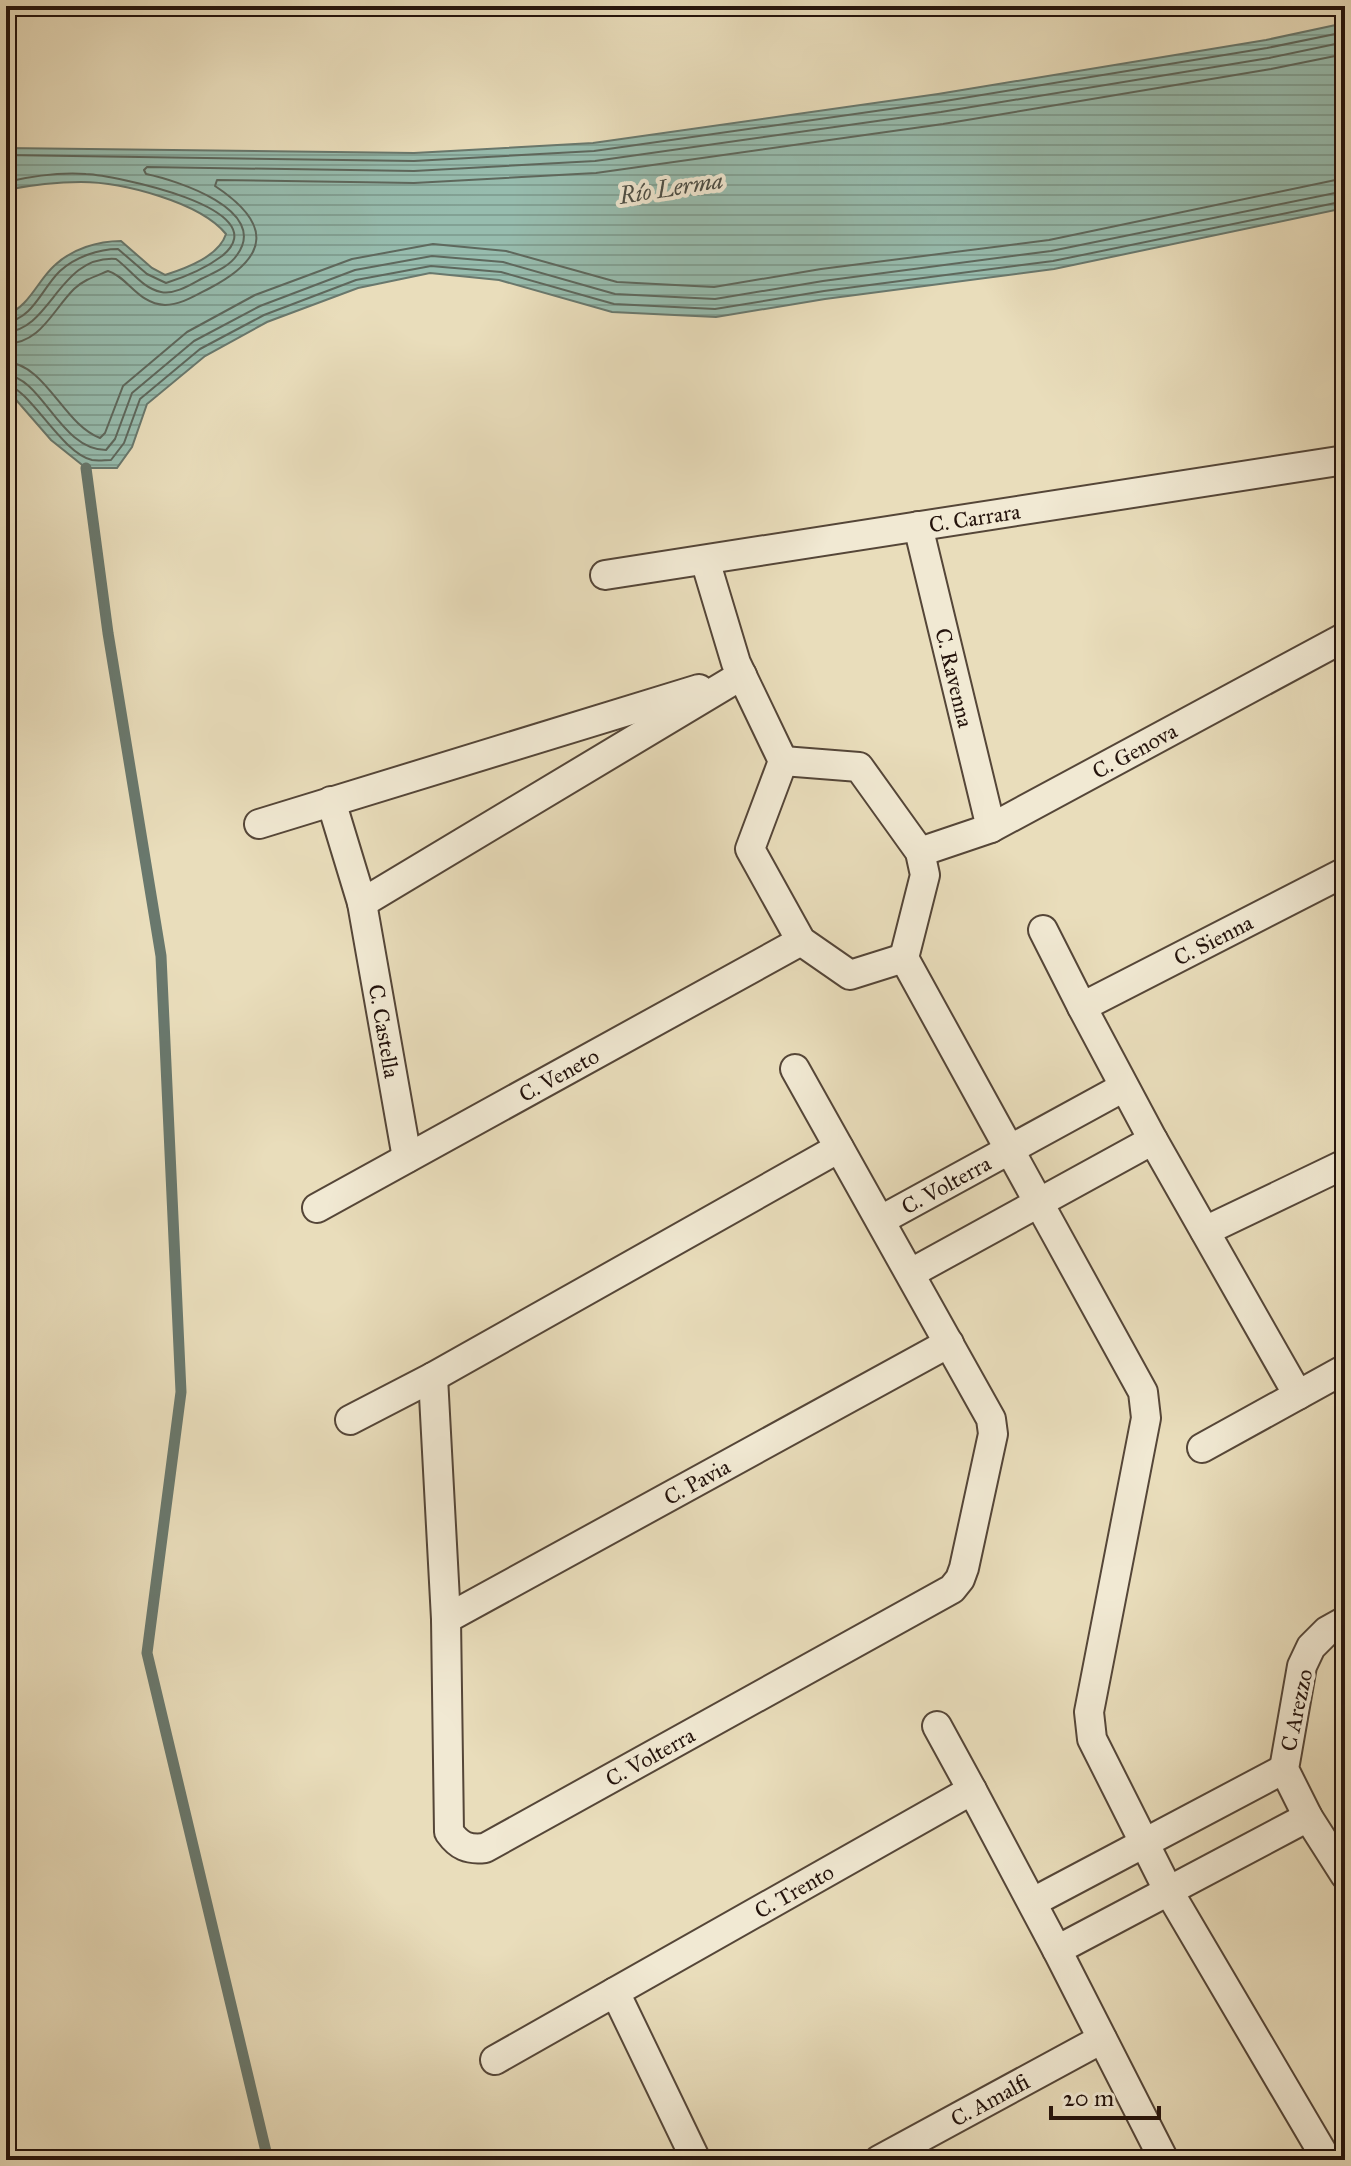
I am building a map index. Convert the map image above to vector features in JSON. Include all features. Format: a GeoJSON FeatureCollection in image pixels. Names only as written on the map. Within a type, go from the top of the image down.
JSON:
{"type":"FeatureCollection","features":[{"type":"Feature","properties":{"kind":"street","name":"C. Carrara"},"geometry":{"type":"LineString","coordinates":[[605,575],[1345,460]]}},
{"type":"Feature","properties":{"kind":"street","name":"C. Ravenna"},"geometry":{"type":"LineString","coordinates":[[918,526],[991,828]]}},
{"type":"Feature","properties":{"kind":"street"},"geometry":{"type":"LineString","coordinates":[[705,560],[742,675],[783,761],[750,849],[801,941],[850,975],[904,958]]}},
{"type":"Feature","properties":{"kind":"street","name":"C. Genova"},"geometry":{"type":"LineString","coordinates":[[920,852],[991,828],[1345,637]]}},
{"type":"Feature","properties":{"kind":"street"},"geometry":{"type":"LineString","coordinates":[[259,824],[742,675]]}},
{"type":"Feature","properties":{"kind":"street"},"geometry":{"type":"LineString","coordinates":[[362,903],[742,675]]}},
{"type":"Feature","properties":{"kind":"street"},"geometry":{"type":"LineString","coordinates":[[783,761],[859,767],[920,852],[925,875],[904,958],[1143,1392],[1146,1418],[1089,1712],[1092,1739],[1168,1890],[1327,2160]]}},
{"type":"Feature","properties":{"kind":"street","name":"C. Castella"},"geometry":{"type":"LineString","coordinates":[[331,801],[362,903],[407,1158]]}},
{"type":"Feature","properties":{"kind":"street","name":"C. Sienna"},"geometry":{"type":"LineString","coordinates":[[1082,1007],[1345,872]]}},
{"type":"Feature","properties":{"kind":"street"},"geometry":{"type":"LineString","coordinates":[[1043,930],[1153,1140],[1298,1395]]}},
{"type":"Feature","properties":{"kind":"street","name":"C. Veneto"},"geometry":{"type":"LineString","coordinates":[[317,1208],[801,941]]}},
{"type":"Feature","properties":{"kind":"street","name":"C. Volterra"},"geometry":{"type":"LineString","coordinates":[[433,1377],[446,1619],[449,1832],[457,1843],[471,1850],[485,1848],[952,1589],[964,1568],[993,1427],[991,1419],[795,1069]]}},
{"type":"Feature","properties":{"kind":"street"},"geometry":{"type":"LineString","coordinates":[[1009,1149],[1124,1087]]}},
{"type":"Feature","properties":{"kind":"street"},"geometry":{"type":"LineString","coordinates":[[911,1273],[1153,1140]]}},
{"type":"Feature","properties":{"kind":"street"},"geometry":{"type":"LineString","coordinates":[[350,1420],[433,1377],[839,1148]]}},
{"type":"Feature","properties":{"kind":"street","name":"C. Volterra"},"geometry":{"type":"LineString","coordinates":[[881,1220],[1009,1149]]}},
{"type":"Feature","properties":{"kind":"street"},"geometry":{"type":"LineString","coordinates":[[1205,1231],[1345,1164]]}},
{"type":"Feature","properties":{"kind":"street","name":"C. Pavia"},"geometry":{"type":"LineString","coordinates":[[446,1619],[949,1343]]}},
{"type":"Feature","properties":{"kind":"street"},"geometry":{"type":"LineString","coordinates":[[1202,1448],[1345,1369]]}},
{"type":"Feature","properties":{"kind":"street","name":"C Arezzo"},"geometry":{"type":"LineString","coordinates":[[1345,1621],[1327,1631],[1311,1647],[1302,1666],[1284,1769],[1308,1817],[1345,1875]]}},
{"type":"Feature","properties":{"kind":"street"},"geometry":{"type":"LineString","coordinates":[[937,1726],[1033,1902],[1164,2160]]}},
{"type":"Feature","properties":{"kind":"street","name":"C Arezzo"},"geometry":{"type":"LineString","coordinates":[[1144,1844],[1284,1769]]}},
{"type":"Feature","properties":{"kind":"street","name":"C. Trento"},"geometry":{"type":"LineString","coordinates":[[495,2060],[972,1790]]}},
{"type":"Feature","properties":{"kind":"street"},"geometry":{"type":"LineString","coordinates":[[1057,1950],[1308,1817]]}},
{"type":"Feature","properties":{"kind":"street"},"geometry":{"type":"LineString","coordinates":[[1033,1902],[1144,1844]]}},
{"type":"Feature","properties":{"kind":"street"},"geometry":{"type":"LineString","coordinates":[[615,1992],[696,2160]]}},
{"type":"Feature","properties":{"kind":"street","name":"C. Amalfi"},"geometry":{"type":"LineString","coordinates":[[879,2160],[1102,2039]]}},
{"type":"Feature","properties":{"kind":"water","name":"Río Lerma"},"geometry":{"type":"Polygon","coordinates":[[[1345,23],[1345,208],[1054,269],[825,299],[716,317],[612,312],[499,280],[430,273],[358,288],[267,322],[205,356],[147,404],[132,447],[117,468],[86,468],[51,440],[6,391],[6,315],[21,306],[49,271],[69,254],[103,242],[121,241],[152,268],[165,275],[209,255],[217,249],[226,234],[198,212],[180,203],[138,190],[71,182],[6,190],[6,148],[414,153],[593,143],[938,94],[1266,40],[1345,23]]]}},
{"type":"Feature","properties":{"kind":"waterway"},"geometry":{"type":"LineString","coordinates":[[86,468],[108,633],[161,956],[181,1392],[147,1653],[268,2160]]}}]}
